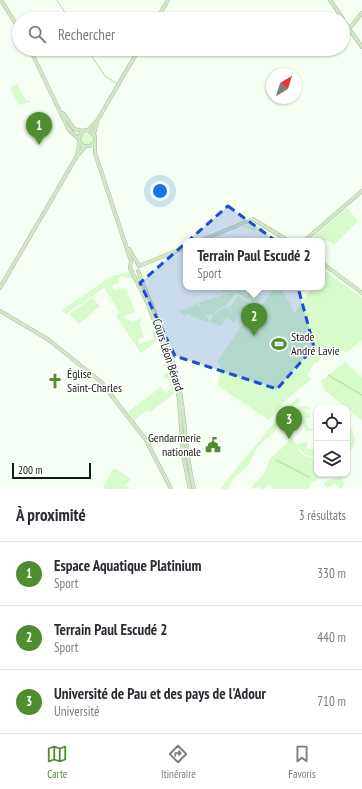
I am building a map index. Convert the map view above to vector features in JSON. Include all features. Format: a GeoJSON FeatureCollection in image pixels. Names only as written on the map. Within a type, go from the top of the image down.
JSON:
{"type":"FeatureCollection","features":[{"type":"Feature","properties":{"kind":"main road"},"geometry":{"type":"LineString","coordinates":[[2,0],[12,16]]}},
{"type":"Feature","properties":{"kind":"main road"},"geometry":{"type":"LineString","coordinates":[[161,12],[168,0]]}},
{"type":"Feature","properties":{"kind":"main road"},"geometry":{"type":"LineString","coordinates":[[330,0],[338,12]]}},
{"type":"Feature","properties":{"kind":"main road"},"geometry":{"type":"LineString","coordinates":[[350,28],[362,13]]}},
{"type":"Feature","properties":{"kind":"main road"},"geometry":{"type":"LineString","coordinates":[[350,30],[362,47]]}},
{"type":"Feature","properties":{"kind":"main road"},"geometry":{"type":"LineString","coordinates":[[34,56],[70,130],[79,141],[95,153]]}},
{"type":"Feature","properties":{"kind":"main road"},"geometry":{"type":"LineString","coordinates":[[135,56],[98,121],[94,134],[96,138],[94,143],[95,153],[132,264],[130,268],[133,272],[138,271],[139,266]]}},
{"type":"Feature","properties":{"kind":"main road"},"geometry":{"type":"LineString","coordinates":[[61,110],[74,129],[83,131],[88,130],[98,121]]}},
{"type":"Feature","properties":{"kind":"main road"},"geometry":{"type":"LineString","coordinates":[[88,130],[94,134]]}},
{"type":"Feature","properties":{"kind":"main road"},"geometry":{"type":"LineString","coordinates":[[76,156],[83,131]]}},
{"type":"Feature","properties":{"kind":"main road"},"geometry":{"type":"LineString","coordinates":[[0,288],[76,156],[86,147],[94,143]]}},
{"type":"Feature","properties":{"kind":"main road"},"geometry":{"type":"LineString","coordinates":[[308,238],[362,191]]}},
{"type":"Feature","properties":{"kind":"main road"},"geometry":{"type":"LineString","coordinates":[[207,238],[253,219],[284,238]]}},
{"type":"Feature","properties":{"kind":"main road"},"geometry":{"type":"LineString","coordinates":[[122,233],[136,263],[139,266]]}},
{"type":"Feature","properties":{"kind":"main road"},"geometry":{"type":"LineString","coordinates":[[139,266],[183,248]]}},
{"type":"Feature","properties":{"kind":"main road"},"geometry":{"type":"LineString","coordinates":[[132,264],[136,263]]}},
{"type":"Feature","properties":{"kind":"main road"},"geometry":{"type":"LineString","coordinates":[[325,265],[362,293]]}},
{"type":"Feature","properties":{"kind":"main road","name":"Cours Léon Bérard"},"geometry":{"type":"LineString","coordinates":[[138,271],[176,374],[182,400],[187,451],[194,489]]}},
{"type":"Feature","properties":{"kind":"main road","name":"Cours Léon Bérard"},"geometry":{"type":"LineString","coordinates":[[133,272],[153,317],[174,375],[179,399],[184,455],[190,489]]}},
{"type":"Feature","properties":{"kind":"main road"},"geometry":{"type":"LineString","coordinates":[[0,311],[49,340],[101,382],[146,440],[171,489]]}},
{"type":"Feature","properties":{"kind":"highlighted area"},"geometry":{"type":"Polygon","coordinates":[[[228,206],[288,250],[314,347],[277,389],[175,356],[140,283],[228,206]]]}},
{"type":"Feature","properties":{"kind":"green space"},"geometry":{"type":"Polygon","coordinates":[[[17,84],[26,101],[29,100],[30,102],[19,105],[10,88],[17,84]]]}},
{"type":"Feature","properties":{"kind":"green space"},"geometry":{"type":"Polygon","coordinates":[[[89,133],[92,134],[92,144],[85,145],[82,144],[81,137],[82,134],[89,133]]]}},
{"type":"Feature","properties":{"kind":"green space"},"geometry":{"type":"Polygon","coordinates":[[[347,208],[357,220],[356,223],[334,245],[325,240],[325,238],[312,238],[347,208]]]}},
{"type":"Feature","properties":{"kind":"green space"},"geometry":{"type":"Polygon","coordinates":[[[252,222],[263,229],[262,231],[256,228],[255,231],[259,235],[248,228],[241,228],[252,222]]]}},
{"type":"Feature","properties":{"kind":"green space","name":"Stade André Lavie"},"geometry":{"type":"Polygon","coordinates":[[[325,271],[362,298],[362,340],[346,353],[328,343],[325,346],[327,348],[317,363],[315,362],[307,375],[312,379],[287,399],[269,420],[218,386],[221,368],[217,362],[255,305],[262,306],[272,290],[282,290],[295,313],[310,290],[325,290],[325,271]]]}},
{"type":"Feature","properties":{"kind":"green space"},"geometry":{"type":"Polygon","coordinates":[[[131,272],[134,280],[121,276],[118,278],[119,282],[112,286],[114,290],[121,288],[126,289],[135,312],[124,316],[126,320],[128,319],[132,322],[143,318],[140,324],[144,337],[138,339],[139,344],[152,340],[154,337],[151,332],[154,330],[153,327],[159,339],[141,353],[116,316],[120,313],[104,288],[66,314],[62,310],[112,276],[131,272]]]}},
{"type":"Feature","properties":{"kind":"green space"},"geometry":{"type":"Polygon","coordinates":[[[221,290],[243,290],[260,298],[259,302],[254,303],[237,293],[222,292],[221,290]]]}},
{"type":"Feature","properties":{"kind":"green space"},"geometry":{"type":"Polygon","coordinates":[[[230,293],[235,294],[226,305],[209,316],[203,312],[198,303],[230,293]]]}},
{"type":"Feature","properties":{"kind":"green space"},"geometry":{"type":"Polygon","coordinates":[[[238,296],[250,303],[248,307],[245,306],[234,323],[227,318],[232,310],[229,308],[238,296]]]}},
{"type":"Feature","properties":{"kind":"green space"},"geometry":{"type":"Polygon","coordinates":[[[92,298],[100,306],[79,324],[69,314],[92,298]]]}},
{"type":"Feature","properties":{"kind":"green space"},"geometry":{"type":"Polygon","coordinates":[[[197,304],[209,320],[206,322],[186,314],[185,317],[179,311],[197,304]]]}},
{"type":"Feature","properties":{"kind":"green space"},"geometry":{"type":"Polygon","coordinates":[[[226,307],[231,311],[225,320],[220,317],[224,321],[221,326],[210,322],[213,314],[226,307]]]}},
{"type":"Feature","properties":{"kind":"green space"},"geometry":{"type":"Polygon","coordinates":[[[345,362],[362,377],[362,420],[350,411],[350,405],[343,405],[324,390],[321,381],[345,362]]]}},
{"type":"Feature","properties":{"kind":"green space"},"geometry":{"type":"Polygon","coordinates":[[[168,372],[174,394],[150,412],[147,410],[134,420],[128,412],[161,387],[166,393],[171,389],[169,385],[170,380],[162,377],[168,372]]]}},
{"type":"Feature","properties":{"kind":"green space"},"geometry":{"type":"Polygon","coordinates":[[[298,398],[300,402],[285,411],[275,431],[257,447],[248,466],[232,480],[229,489],[220,489],[285,409],[298,398]]]}},
{"type":"Feature","properties":{"kind":"green space"},"geometry":{"type":"Polygon","coordinates":[[[306,406],[312,409],[303,411],[311,414],[309,418],[305,418],[308,428],[314,430],[306,431],[301,419],[297,416],[298,408],[306,406]]]}},
{"type":"Feature","properties":{"kind":"green space"},"geometry":{"type":"Polygon","coordinates":[[[350,428],[353,431],[353,436],[355,436],[354,446],[350,451],[350,428]]]}},
{"type":"Feature","properties":{"kind":"green space"},"geometry":{"type":"Polygon","coordinates":[[[290,436],[304,456],[314,459],[314,477],[319,477],[319,479],[311,483],[308,489],[272,489],[273,488],[268,484],[264,489],[261,489],[260,487],[253,489],[251,487],[264,474],[270,458],[287,444],[290,436]]]}},
{"type":"Feature","properties":{"kind":"green space"},"geometry":{"type":"Polygon","coordinates":[[[307,442],[307,449],[314,449],[314,457],[305,454],[300,450],[297,444],[307,442]]]}},
{"type":"Feature","properties":{"kind":"green space"},"geometry":{"type":"Polygon","coordinates":[[[113,469],[116,469],[131,479],[125,485],[130,489],[107,489],[103,487],[113,469]]]}},
{"type":"Feature","properties":{"kind":"green space"},"geometry":{"type":"Polygon","coordinates":[[[341,478],[344,484],[341,489],[335,483],[329,487],[324,486],[324,483],[328,480],[341,478]]]}},
{"type":"Feature","properties":{"kind":"waterway"},"geometry":{"type":"LineString","coordinates":[[57,0],[65,12]]}},
{"type":"Feature","properties":{"kind":"waterway"},"geometry":{"type":"LineString","coordinates":[[92,56],[105,76],[116,83]]}},
{"type":"Feature","properties":{"kind":"waterway"},"geometry":{"type":"LineString","coordinates":[[328,375],[362,395]]}},
{"type":"Feature","properties":{"kind":"waterway"},"geometry":{"type":"LineString","coordinates":[[276,460],[309,477]]}},
{"type":"Feature","properties":{"kind":"place","name":"Espace Aquatique Platinium"},"geometry":{"type":"Point","coordinates":[39,145]}},
{"type":"Feature","properties":{"kind":"place","name":"Terrain Paul Escudé 2"},"geometry":{"type":"Point","coordinates":[254,336]}},
{"type":"Feature","properties":{"kind":"place","name":"Stade André Lavie"},"geometry":{"type":"Point","coordinates":[279,344]}},
{"type":"Feature","properties":{"kind":"place","name":"Église Saint-Charles"},"geometry":{"type":"Point","coordinates":[55,381]}},
{"type":"Feature","properties":{"kind":"place","name":"Université de Pau et des pays de l'Adour"},"geometry":{"type":"Point","coordinates":[289,439]}},
{"type":"Feature","properties":{"kind":"place","name":"Gendarmerie nationale"},"geometry":{"type":"Point","coordinates":[213,445]}}]}
